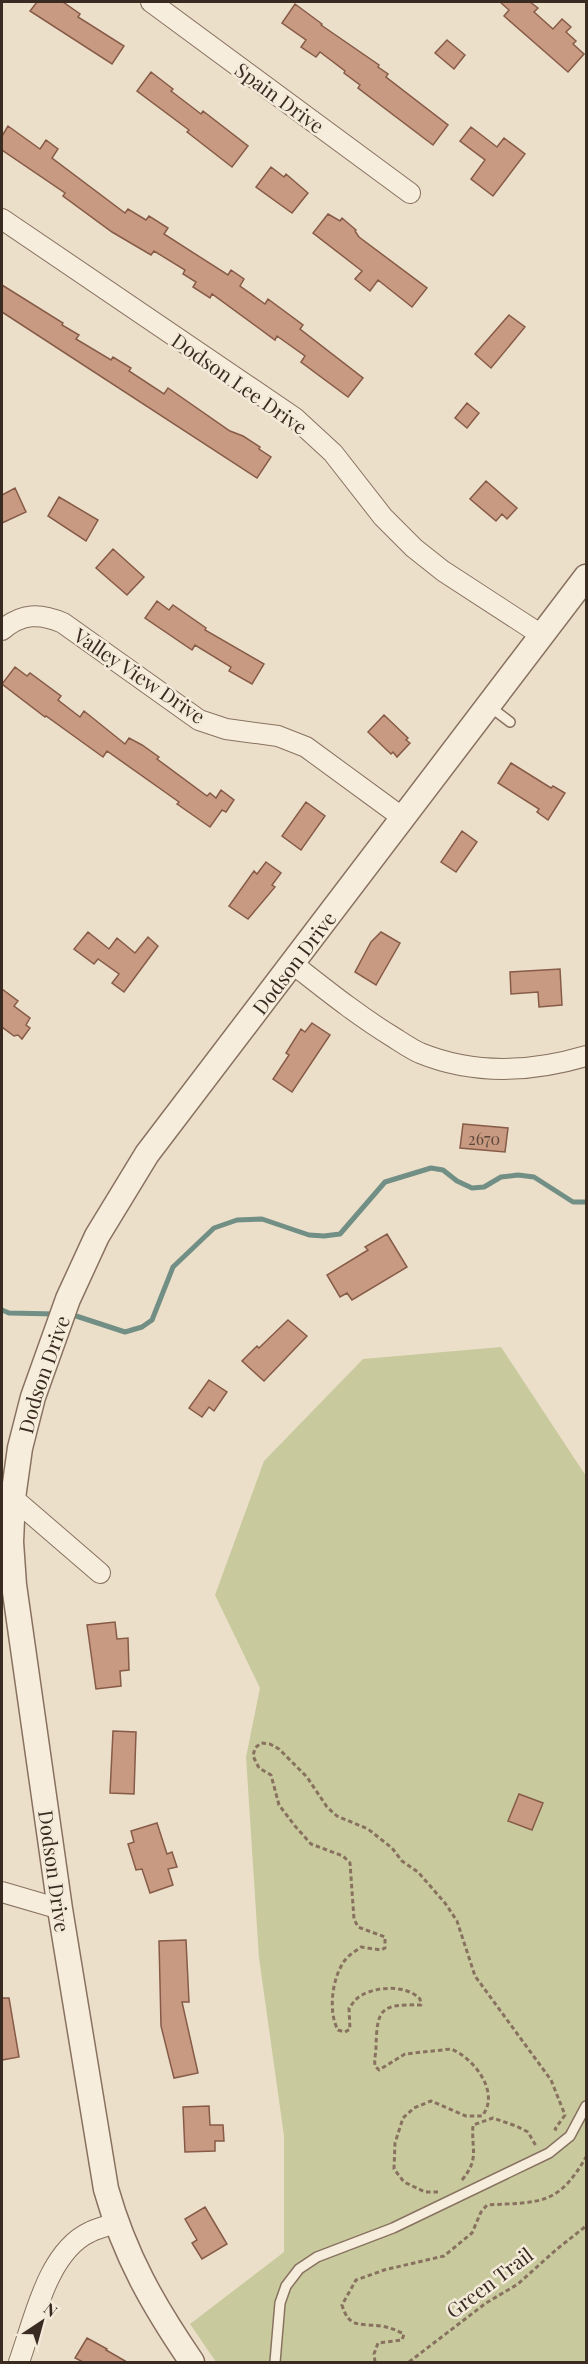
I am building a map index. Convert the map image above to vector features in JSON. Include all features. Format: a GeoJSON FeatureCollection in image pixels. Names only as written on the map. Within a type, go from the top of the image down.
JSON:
{"type":"FeatureCollection","features":[{"type":"Feature","properties":{"kind":"street","name":"Spain Drive"},"geometry":{"type":"LineString","coordinates":[[151,2],[410,193]]}},
{"type":"Feature","properties":{"kind":"street","name":"Dodson Lee Drive"},"geometry":{"type":"LineString","coordinates":[[2,219],[295,418],[333,453],[383,517],[414,548],[443,571],[543,636]]}},
{"type":"Feature","properties":{"kind":"street","name":"Dodson Drive"},"geometry":{"type":"LineString","coordinates":[[192,2362],[138,2275],[116,2223],[106,2188],[60,1910],[14,1585],[11,1542],[13,1498],[20,1448],[33,1397],[68,1299],[97,1236],[147,1154],[586,577]]}},
{"type":"Feature","properties":{"kind":"street","name":"Valley View Drive"},"geometry":{"type":"LineString","coordinates":[[2,630],[12,621],[29,615],[46,616],[63,623],[199,720],[226,729],[278,736],[306,747],[403,818]]}},
{"type":"Feature","properties":{"kind":"street"},"geometry":{"type":"LineString","coordinates":[[293,964],[374,1026],[419,1053],[487,1069],[531,1068],[586,1056]]}},
{"type":"Feature","properties":{"kind":"street"},"geometry":{"type":"LineString","coordinates":[[13,1498],[100,1573]]}},
{"type":"Feature","properties":{"kind":"street"},"geometry":{"type":"LineString","coordinates":[[2,1892],[60,1910]]}},
{"type":"Feature","properties":{"kind":"street"},"geometry":{"type":"LineString","coordinates":[[19,2362],[51,2271],[66,2250],[88,2232],[116,2223]]}},
{"type":"Feature","properties":{"kind":"lane"},"geometry":{"type":"LineString","coordinates":[[489,706],[510,722]]}},
{"type":"Feature","properties":{"kind":"lane"},"geometry":{"type":"LineString","coordinates":[[275,2362],[280,2303],[286,2286],[299,2269],[317,2257],[393,2228],[549,2153],[570,2136],[586,2106]]}},
{"type":"Feature","properties":{"kind":"path"},"geometry":{"type":"LineString","coordinates":[[440,2192],[424,2192],[404,2182],[394,2169],[395,2143],[403,2118],[414,2108],[431,2101],[466,2116],[482,2116],[489,2102],[485,2082],[470,2062],[451,2049],[405,2054],[379,2070],[375,2066],[378,2017],[398,2004],[421,2005],[420,1999],[410,1991],[393,1989],[369,1991],[361,1995],[348,2008],[350,2029],[345,2032],[338,2030],[334,2019],[333,2001],[338,1972],[344,1961],[361,1947],[381,1950],[386,1943],[385,1937],[358,1927],[354,1919],[350,1863],[343,1856],[311,1844],[279,1805],[271,1775],[259,1768],[253,1756],[255,1748],[261,1743],[270,1744],[279,1749],[307,1778],[336,1816],[368,1829],[392,1848],[402,1861],[418,1872],[445,1903],[457,1921],[475,1976],[550,2080],[565,2115],[555,2129],[570,2136]]}},
{"type":"Feature","properties":{"kind":"path"},"geometry":{"type":"LineString","coordinates":[[459,2184],[471,2169],[475,2157],[472,2139],[473,2125],[493,2118],[528,2132],[537,2147],[542,2142]]}},
{"type":"Feature","properties":{"kind":"path"},"geometry":{"type":"LineString","coordinates":[[375,2362],[374,2354],[378,2343],[402,2340],[404,2334],[380,2326],[357,2325],[346,2317],[342,2305],[356,2280],[384,2270],[444,2256],[472,2233],[481,2212],[488,2205],[545,2200],[562,2190],[586,2157]]}},
{"type":"Feature","properties":{"kind":"path","name":"Green Trail"},"geometry":{"type":"LineString","coordinates":[[409,2362],[486,2303],[518,2284],[556,2249],[586,2226]]}},
{"type":"Feature","properties":{"kind":"green space"},"geometry":{"type":"Polygon","coordinates":[[[501,1347],[586,1476],[586,2362],[216,2362],[190,2324],[284,2252],[284,2136],[259,1958],[246,1757],[260,1688],[215,1595],[264,1461],[363,1359],[501,1347]]]}},
{"type":"Feature","properties":{"kind":"building"},"geometry":{"type":"Polygon","coordinates":[[[37,2],[63,2],[80,14],[78,17],[124,46],[112,64],[30,11],[37,2]]]}},
{"type":"Feature","properties":{"kind":"building"},"geometry":{"type":"Polygon","coordinates":[[[500,2],[530,2],[538,8],[534,12],[553,29],[562,19],[571,27],[566,32],[576,41],[573,44],[584,54],[568,72],[504,16],[509,10],[500,2]]]}},
{"type":"Feature","properties":{"kind":"building"},"geometry":{"type":"Polygon","coordinates":[[[295,4],[379,65],[378,67],[388,74],[386,77],[448,125],[433,145],[358,88],[360,85],[320,52],[316,57],[301,47],[306,40],[282,23],[295,4]]]}},
{"type":"Feature","properties":{"kind":"building"},"geometry":{"type":"Polygon","coordinates":[[[447,40],[465,55],[454,69],[435,53],[447,40]]]}},
{"type":"Feature","properties":{"kind":"building"},"geometry":{"type":"Polygon","coordinates":[[[151,72],[201,114],[203,111],[248,146],[232,167],[187,132],[189,130],[137,91],[151,72]]]}},
{"type":"Feature","properties":{"kind":"building"},"geometry":{"type":"Polygon","coordinates":[[[8,126],[40,149],[46,140],[58,149],[52,158],[125,213],[128,209],[146,220],[149,216],[168,228],[164,234],[228,275],[231,270],[244,279],[240,286],[265,304],[268,299],[303,325],[300,329],[363,378],[348,397],[301,362],[305,356],[277,336],[275,340],[212,294],[210,298],[193,287],[196,282],[183,274],[185,270],[154,251],[151,255],[112,232],[63,196],[65,193],[2,150],[2,136],[8,126]]]}},
{"type":"Feature","properties":{"kind":"building"},"geometry":{"type":"Polygon","coordinates":[[[471,127],[497,147],[504,138],[525,154],[493,196],[471,179],[485,160],[460,141],[471,127]]]}},
{"type":"Feature","properties":{"kind":"building"},"geometry":{"type":"Polygon","coordinates":[[[271,167],[284,177],[286,174],[308,193],[292,213],[256,187],[271,167]]]}},
{"type":"Feature","properties":{"kind":"building"},"geometry":{"type":"Polygon","coordinates":[[[328,214],[340,221],[342,218],[356,230],[359,237],[427,288],[412,307],[378,280],[370,291],[355,279],[362,271],[313,233],[328,214]]]}},
{"type":"Feature","properties":{"kind":"building"},"geometry":{"type":"Polygon","coordinates":[[[2,285],[63,323],[62,325],[79,335],[76,339],[111,360],[113,357],[131,368],[129,371],[164,394],[168,388],[230,431],[260,447],[259,449],[271,457],[257,478],[2,312],[2,285]]]}},
{"type":"Feature","properties":{"kind":"building"},"geometry":{"type":"Polygon","coordinates":[[[509,315],[525,327],[491,368],[475,354],[509,315]]]}},
{"type":"Feature","properties":{"kind":"building"},"geometry":{"type":"Polygon","coordinates":[[[467,403],[479,413],[467,428],[455,418],[467,403]]]}},
{"type":"Feature","properties":{"kind":"building"},"geometry":{"type":"Polygon","coordinates":[[[486,481],[517,508],[507,519],[502,514],[496,521],[470,499],[486,481]]]}},
{"type":"Feature","properties":{"kind":"building"},"geometry":{"type":"Polygon","coordinates":[[[15,488],[26,512],[2,523],[2,495],[15,488]]]}},
{"type":"Feature","properties":{"kind":"building"},"geometry":{"type":"Polygon","coordinates":[[[59,497],[98,520],[86,541],[48,516],[59,497]]]}},
{"type":"Feature","properties":{"kind":"building"},"geometry":{"type":"Polygon","coordinates":[[[113,549],[144,577],[127,595],[96,568],[113,549]]]}},
{"type":"Feature","properties":{"kind":"building"},"geometry":{"type":"Polygon","coordinates":[[[157,601],[169,610],[173,605],[206,628],[205,630],[264,664],[252,684],[229,671],[231,667],[195,645],[192,650],[145,618],[157,601]]]}},
{"type":"Feature","properties":{"kind":"building"},"geometry":{"type":"Polygon","coordinates":[[[15,667],[27,676],[30,673],[61,696],[58,700],[80,717],[84,711],[125,744],[129,738],[142,745],[207,796],[210,793],[216,798],[221,790],[234,800],[226,812],[222,810],[210,827],[107,751],[103,757],[2,684],[15,667]]]}},
{"type":"Feature","properties":{"kind":"building"},"geometry":{"type":"Polygon","coordinates":[[[384,715],[408,738],[406,740],[410,743],[397,757],[368,732],[384,715]]]}},
{"type":"Feature","properties":{"kind":"building"},"geometry":{"type":"Polygon","coordinates":[[[511,763],[551,788],[553,786],[565,793],[548,820],[537,812],[539,809],[498,783],[511,763]]]}},
{"type":"Feature","properties":{"kind":"building"},"geometry":{"type":"Polygon","coordinates":[[[306,802],[325,816],[301,850],[282,836],[306,802]]]}},
{"type":"Feature","properties":{"kind":"building"},"geometry":{"type":"Polygon","coordinates":[[[462,831],[477,842],[456,872],[441,862],[462,831]]]}},
{"type":"Feature","properties":{"kind":"building"},"geometry":{"type":"Polygon","coordinates":[[[266,862],[281,873],[272,885],[275,887],[248,919],[229,906],[254,871],[257,874],[266,862]]]}},
{"type":"Feature","properties":{"kind":"building"},"geometry":{"type":"Polygon","coordinates":[[[88,932],[109,949],[117,938],[135,953],[148,937],[158,946],[124,992],[112,983],[119,974],[98,959],[94,964],[74,949],[88,932]]]}},
{"type":"Feature","properties":{"kind":"building"},"geometry":{"type":"Polygon","coordinates":[[[381,932],[400,943],[376,985],[355,972],[371,942],[381,932]]]}},
{"type":"Feature","properties":{"kind":"building"},"geometry":{"type":"Polygon","coordinates":[[[560,969],[562,1005],[539,1007],[538,992],[511,994],[510,972],[560,969]]]}},
{"type":"Feature","properties":{"kind":"building"},"geometry":{"type":"Polygon","coordinates":[[[2,989],[18,1001],[14,1006],[30,1018],[26,1025],[30,1028],[22,1039],[2,1027],[2,989]]]}},
{"type":"Feature","properties":{"kind":"building"},"geometry":{"type":"Polygon","coordinates":[[[312,1023],[330,1035],[292,1092],[273,1079],[289,1055],[286,1053],[301,1029],[305,1032],[312,1023]]]}},
{"type":"Feature","properties":{"kind":"building"},"geometry":{"type":"Polygon","coordinates":[[[463,1124],[508,1128],[505,1152],[460,1148],[463,1124]]]}},
{"type":"Feature","properties":{"kind":"building"},"geometry":{"type":"Polygon","coordinates":[[[387,1234],[407,1267],[352,1300],[347,1293],[340,1297],[327,1275],[368,1250],[365,1247],[387,1234]]]}},
{"type":"Feature","properties":{"kind":"building"},"geometry":{"type":"Polygon","coordinates":[[[288,1320],[307,1336],[264,1381],[242,1361],[288,1320]]]}},
{"type":"Feature","properties":{"kind":"building"},"geometry":{"type":"Polygon","coordinates":[[[209,1380],[227,1392],[214,1411],[209,1407],[202,1417],[189,1408],[209,1380]]]}},
{"type":"Feature","properties":{"kind":"building"},"geometry":{"type":"Polygon","coordinates":[[[115,1622],[117,1639],[128,1638],[129,1670],[120,1671],[121,1686],[96,1689],[87,1625],[115,1622]]]}},
{"type":"Feature","properties":{"kind":"building"},"geometry":{"type":"Polygon","coordinates":[[[113,1731],[136,1732],[134,1794],[110,1793],[113,1731]]]}},
{"type":"Feature","properties":{"kind":"building"},"geometry":{"type":"Polygon","coordinates":[[[519,1794],[543,1803],[532,1830],[508,1821],[519,1794]]]}},
{"type":"Feature","properties":{"kind":"building"},"geometry":{"type":"Polygon","coordinates":[[[157,1823],[167,1854],[172,1852],[177,1867],[168,1869],[173,1885],[150,1893],[142,1869],[136,1870],[128,1844],[134,1842],[131,1831],[157,1823]]]}},
{"type":"Feature","properties":{"kind":"building"},"geometry":{"type":"Polygon","coordinates":[[[186,1940],[189,2002],[182,2002],[198,2073],[174,2078],[161,2026],[159,1941],[186,1940]]]}},
{"type":"Feature","properties":{"kind":"building"},"geometry":{"type":"Polygon","coordinates":[[[2,1998],[9,1998],[19,2057],[2,2060],[2,1998]]]}},
{"type":"Feature","properties":{"kind":"building"},"geometry":{"type":"Polygon","coordinates":[[[209,2106],[210,2125],[223,2125],[224,2141],[215,2141],[215,2151],[185,2152],[183,2107],[209,2106]]]}},
{"type":"Feature","properties":{"kind":"building"},"geometry":{"type":"Polygon","coordinates":[[[205,2207],[227,2244],[202,2259],[192,2243],[197,2240],[185,2219],[205,2207]]]}},
{"type":"Feature","properties":{"kind":"building"},"geometry":{"type":"Polygon","coordinates":[[[87,2338],[127,2362],[83,2362],[75,2358],[87,2338]]]}},
{"type":"Feature","properties":{"kind":"waterway"},"geometry":{"type":"LineString","coordinates":[[70,1314],[125,1332],[142,1327],[152,1320],[173,1267],[214,1228],[237,1220],[262,1219],[309,1235],[340,1234],[385,1182],[431,1168],[443,1170],[457,1181],[472,1188],[484,1187],[501,1177],[518,1175],[534,1177],[573,1202],[586,1202]]}},
{"type":"Feature","properties":{"kind":"waterway"},"geometry":{"type":"LineString","coordinates":[[2,1310],[9,1313],[55,1314]]}}]}
